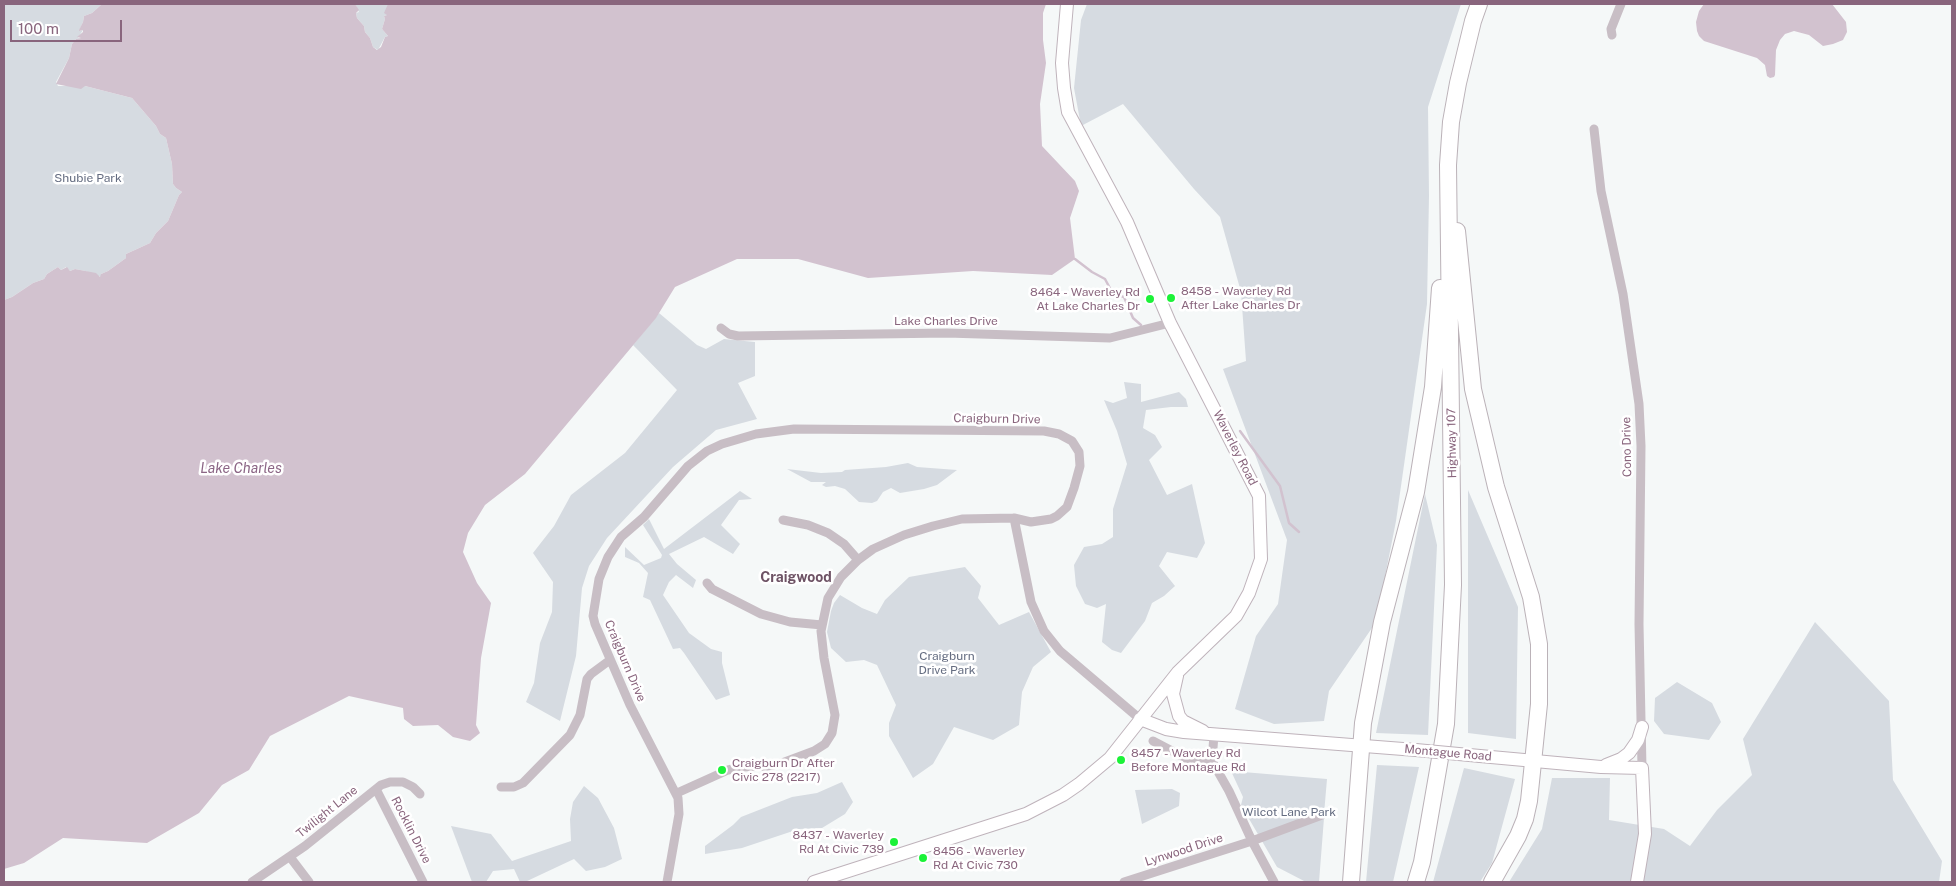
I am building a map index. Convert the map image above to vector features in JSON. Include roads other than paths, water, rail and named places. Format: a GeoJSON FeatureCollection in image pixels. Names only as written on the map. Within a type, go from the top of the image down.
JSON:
{"type":"FeatureCollection","features":[{"type":"Feature","properties":{"kind":"highway","name":"Highway 107"},"geometry":{"type":"LineString","coordinates":[[1416,882],[1422,862],[1446,724],[1452,595],[1451,346],[1447,206],[1451,122],[1458,83],[1479,4]]}},
{"type":"Feature","properties":{"kind":"highway"},"geometry":{"type":"LineString","coordinates":[[1451,122],[1456,221],[1473,389],[1496,487],[1530,597],[1539,644],[1539,704],[1534,760],[1525,819],[1510,853],[1492,882]]}},
{"type":"Feature","properties":{"kind":"highway"},"geometry":{"type":"LineString","coordinates":[[1351,882],[1364,723],[1382,622],[1416,492],[1432,396],[1447,206]]}},
{"type":"Feature","properties":{"kind":"main road","name":"Waverley Road"},"geometry":{"type":"LineString","coordinates":[[814,882],[1006,822],[1063,795],[1105,762],[1178,672],[1236,616],[1249,593],[1261,559],[1259,496],[1170,323],[1127,222],[1068,112],[1062,63],[1067,4]]}},
{"type":"Feature","properties":{"kind":"main road"},"geometry":{"type":"LineString","coordinates":[[1178,672],[1173,694],[1179,716],[1194,728],[1211,734]]}},
{"type":"Feature","properties":{"kind":"main road","name":"Montague Road"},"geometry":{"type":"LineString","coordinates":[[1140,719],[1152,725],[1176,731],[1601,767],[1642,768]]}},
{"type":"Feature","properties":{"kind":"main road"},"geometry":{"type":"LineString","coordinates":[[1601,767],[1621,759],[1628,753],[1638,740],[1642,727]]}},
{"type":"Feature","properties":{"kind":"main road"},"geometry":{"type":"LineString","coordinates":[[1637,882],[1645,834],[1642,768]]}},
{"type":"Feature","properties":{"kind":"street"},"geometry":{"type":"LineString","coordinates":[[1612,34],[1610,29],[1622,4]]}},
{"type":"Feature","properties":{"kind":"street","name":"Cono Drive"},"geometry":{"type":"LineString","coordinates":[[1594,129],[1601,191],[1623,294],[1638,404],[1641,446],[1640,624],[1642,768]]}},
{"type":"Feature","properties":{"kind":"street","name":"Lake Charles Drive"},"geometry":{"type":"LineString","coordinates":[[721,328],[729,334],[738,336],[947,333],[1110,338],[1170,323]]}},
{"type":"Feature","properties":{"kind":"street","name":"Craigburn Drive"},"geometry":{"type":"LineString","coordinates":[[666,882],[679,814],[677,793],[638,722],[610,660],[593,616],[599,579],[608,557],[621,537],[644,517],[688,466],[707,451],[722,444],[756,434],[794,429],[1044,432],[1059,434],[1072,441],[1079,452],[1080,466],[1067,507],[1051,519],[1031,522],[1014,518],[962,519],[933,526],[904,535],[873,549],[858,560],[842,578],[828,598],[822,625],[823,650],[836,715],[832,733],[825,744],[782,764],[741,767],[728,770],[677,793]]}},
{"type":"Feature","properties":{"kind":"street"},"geometry":{"type":"LineString","coordinates":[[1014,518],[1030,602],[1044,632],[1066,657],[1140,719]]}},
{"type":"Feature","properties":{"kind":"street"},"geometry":{"type":"LineString","coordinates":[[783,520],[808,525],[828,533],[844,544],[858,560]]}},
{"type":"Feature","properties":{"kind":"street"},"geometry":{"type":"LineString","coordinates":[[707,583],[712,589],[760,614],[790,622],[822,625]]}},
{"type":"Feature","properties":{"kind":"street"},"geometry":{"type":"LineString","coordinates":[[501,787],[514,787],[523,783],[570,735],[580,716],[587,679],[610,660]]}},
{"type":"Feature","properties":{"kind":"street"},"geometry":{"type":"LineString","coordinates":[[1211,734],[1212,760],[1274,882]]}},
{"type":"Feature","properties":{"kind":"street"},"geometry":{"type":"LineString","coordinates":[[1153,741],[1178,756],[1191,761],[1205,763],[1212,760]]}},
{"type":"Feature","properties":{"kind":"street","name":"Twilight Lane"},"geometry":{"type":"LineString","coordinates":[[252,882],[290,857],[376,788],[385,783],[399,782],[410,786],[420,794]]}},
{"type":"Feature","properties":{"kind":"street","name":"Rocklin Drive"},"geometry":{"type":"LineString","coordinates":[[376,788],[423,882]]}},
{"type":"Feature","properties":{"kind":"street","name":"Lynwood Drive"},"geometry":{"type":"LineString","coordinates":[[1124,882],[1252,841],[1322,815]]}},
{"type":"Feature","properties":{"kind":"street"},"geometry":{"type":"LineString","coordinates":[[290,857],[309,882]]}},
{"type":"Feature","properties":{"kind":"water","name":"Lake Charles"},"geometry":{"type":"Polygon","coordinates":[[[102,4],[355,4],[359,10],[356,13],[357,18],[364,26],[373,47],[377,50],[381,47],[385,37],[388,36],[382,29],[384,16],[387,15],[384,13],[388,4],[1046,4],[1043,13],[1043,40],[1046,63],[1040,104],[1042,146],[1075,181],[1079,191],[1070,218],[1075,259],[1052,275],[973,271],[868,278],[798,259],[737,259],[675,287],[656,318],[525,474],[485,505],[468,533],[463,552],[477,583],[491,603],[481,658],[476,725],[480,733],[470,741],[453,737],[438,725],[413,726],[404,719],[403,708],[349,696],[270,736],[249,770],[222,785],[199,813],[147,843],[63,838],[24,863],[4,869],[4,300],[33,283],[44,279],[47,274],[58,267],[61,270],[67,267],[70,271],[75,269],[96,273],[100,277],[101,274],[126,258],[126,254],[150,243],[156,233],[168,221],[182,192],[173,184],[172,164],[166,138],[160,134],[156,126],[132,98],[85,86],[81,89],[56,84],[69,58],[72,44],[76,39],[81,38],[77,37],[83,32],[83,30],[79,30],[84,16],[92,13],[102,4]]]}},
{"type":"Feature","properties":{"kind":"water"},"geometry":{"type":"Polygon","coordinates":[[[1704,4],[1832,4],[1846,22],[1847,32],[1843,40],[1823,46],[1809,35],[1794,31],[1785,34],[1776,50],[1775,75],[1770,78],[1767,76],[1765,65],[1757,58],[1704,41],[1699,36],[1696,22],[1699,11],[1704,4]]]}},
{"type":"Feature","properties":{"kind":"waterway"},"geometry":{"type":"LineString","coordinates":[[1075,259],[1105,279],[1113,294],[1124,297],[1133,318],[1141,325]]}},
{"type":"Feature","properties":{"kind":"waterway"},"geometry":{"type":"LineString","coordinates":[[1240,431],[1280,486],[1289,523],[1299,532]]}},
{"type":"Feature","properties":{"kind":"place","name":"8458 - Waverley Rd After Lake Charles Dr"},"geometry":{"type":"Point","coordinates":[1171,298]}},
{"type":"Feature","properties":{"kind":"place","name":"8464 - Waverley Rd At Lake Charles Dr"},"geometry":{"type":"Point","coordinates":[1150,299]}},
{"type":"Feature","properties":{"kind":"place","name":"8457 - Waverley Rd Before Montague Rd"},"geometry":{"type":"Point","coordinates":[1121,760]}},
{"type":"Feature","properties":{"kind":"place","name":"Craigburn Dr After Civic 278 (2217)"},"geometry":{"type":"Point","coordinates":[722,770]}},
{"type":"Feature","properties":{"kind":"place","name":"8437 - Waverley Rd At Civic 739"},"geometry":{"type":"Point","coordinates":[894,842]}},
{"type":"Feature","properties":{"kind":"place","name":"8456 - Waverley Rd At Civic 730"},"geometry":{"type":"Point","coordinates":[923,858]}},
{"type":"Feature","properties":{"kind":"district","name":"Craigwood"},"geometry":{"type":"Point","coordinates":[796,578]}},
{"type":"Feature","properties":{"kind":"park label","name":"Shubie Park"},"geometry":{"type":"Point","coordinates":[88,178]}},
{"type":"Feature","properties":{"kind":"park label","name":"Craigburn Drive Park"},"geometry":{"type":"Point","coordinates":[947,663]}},
{"type":"Feature","properties":{"kind":"park label","name":"Wilcot Lane Park"},"geometry":{"type":"Point","coordinates":[1289,812]}}]}
